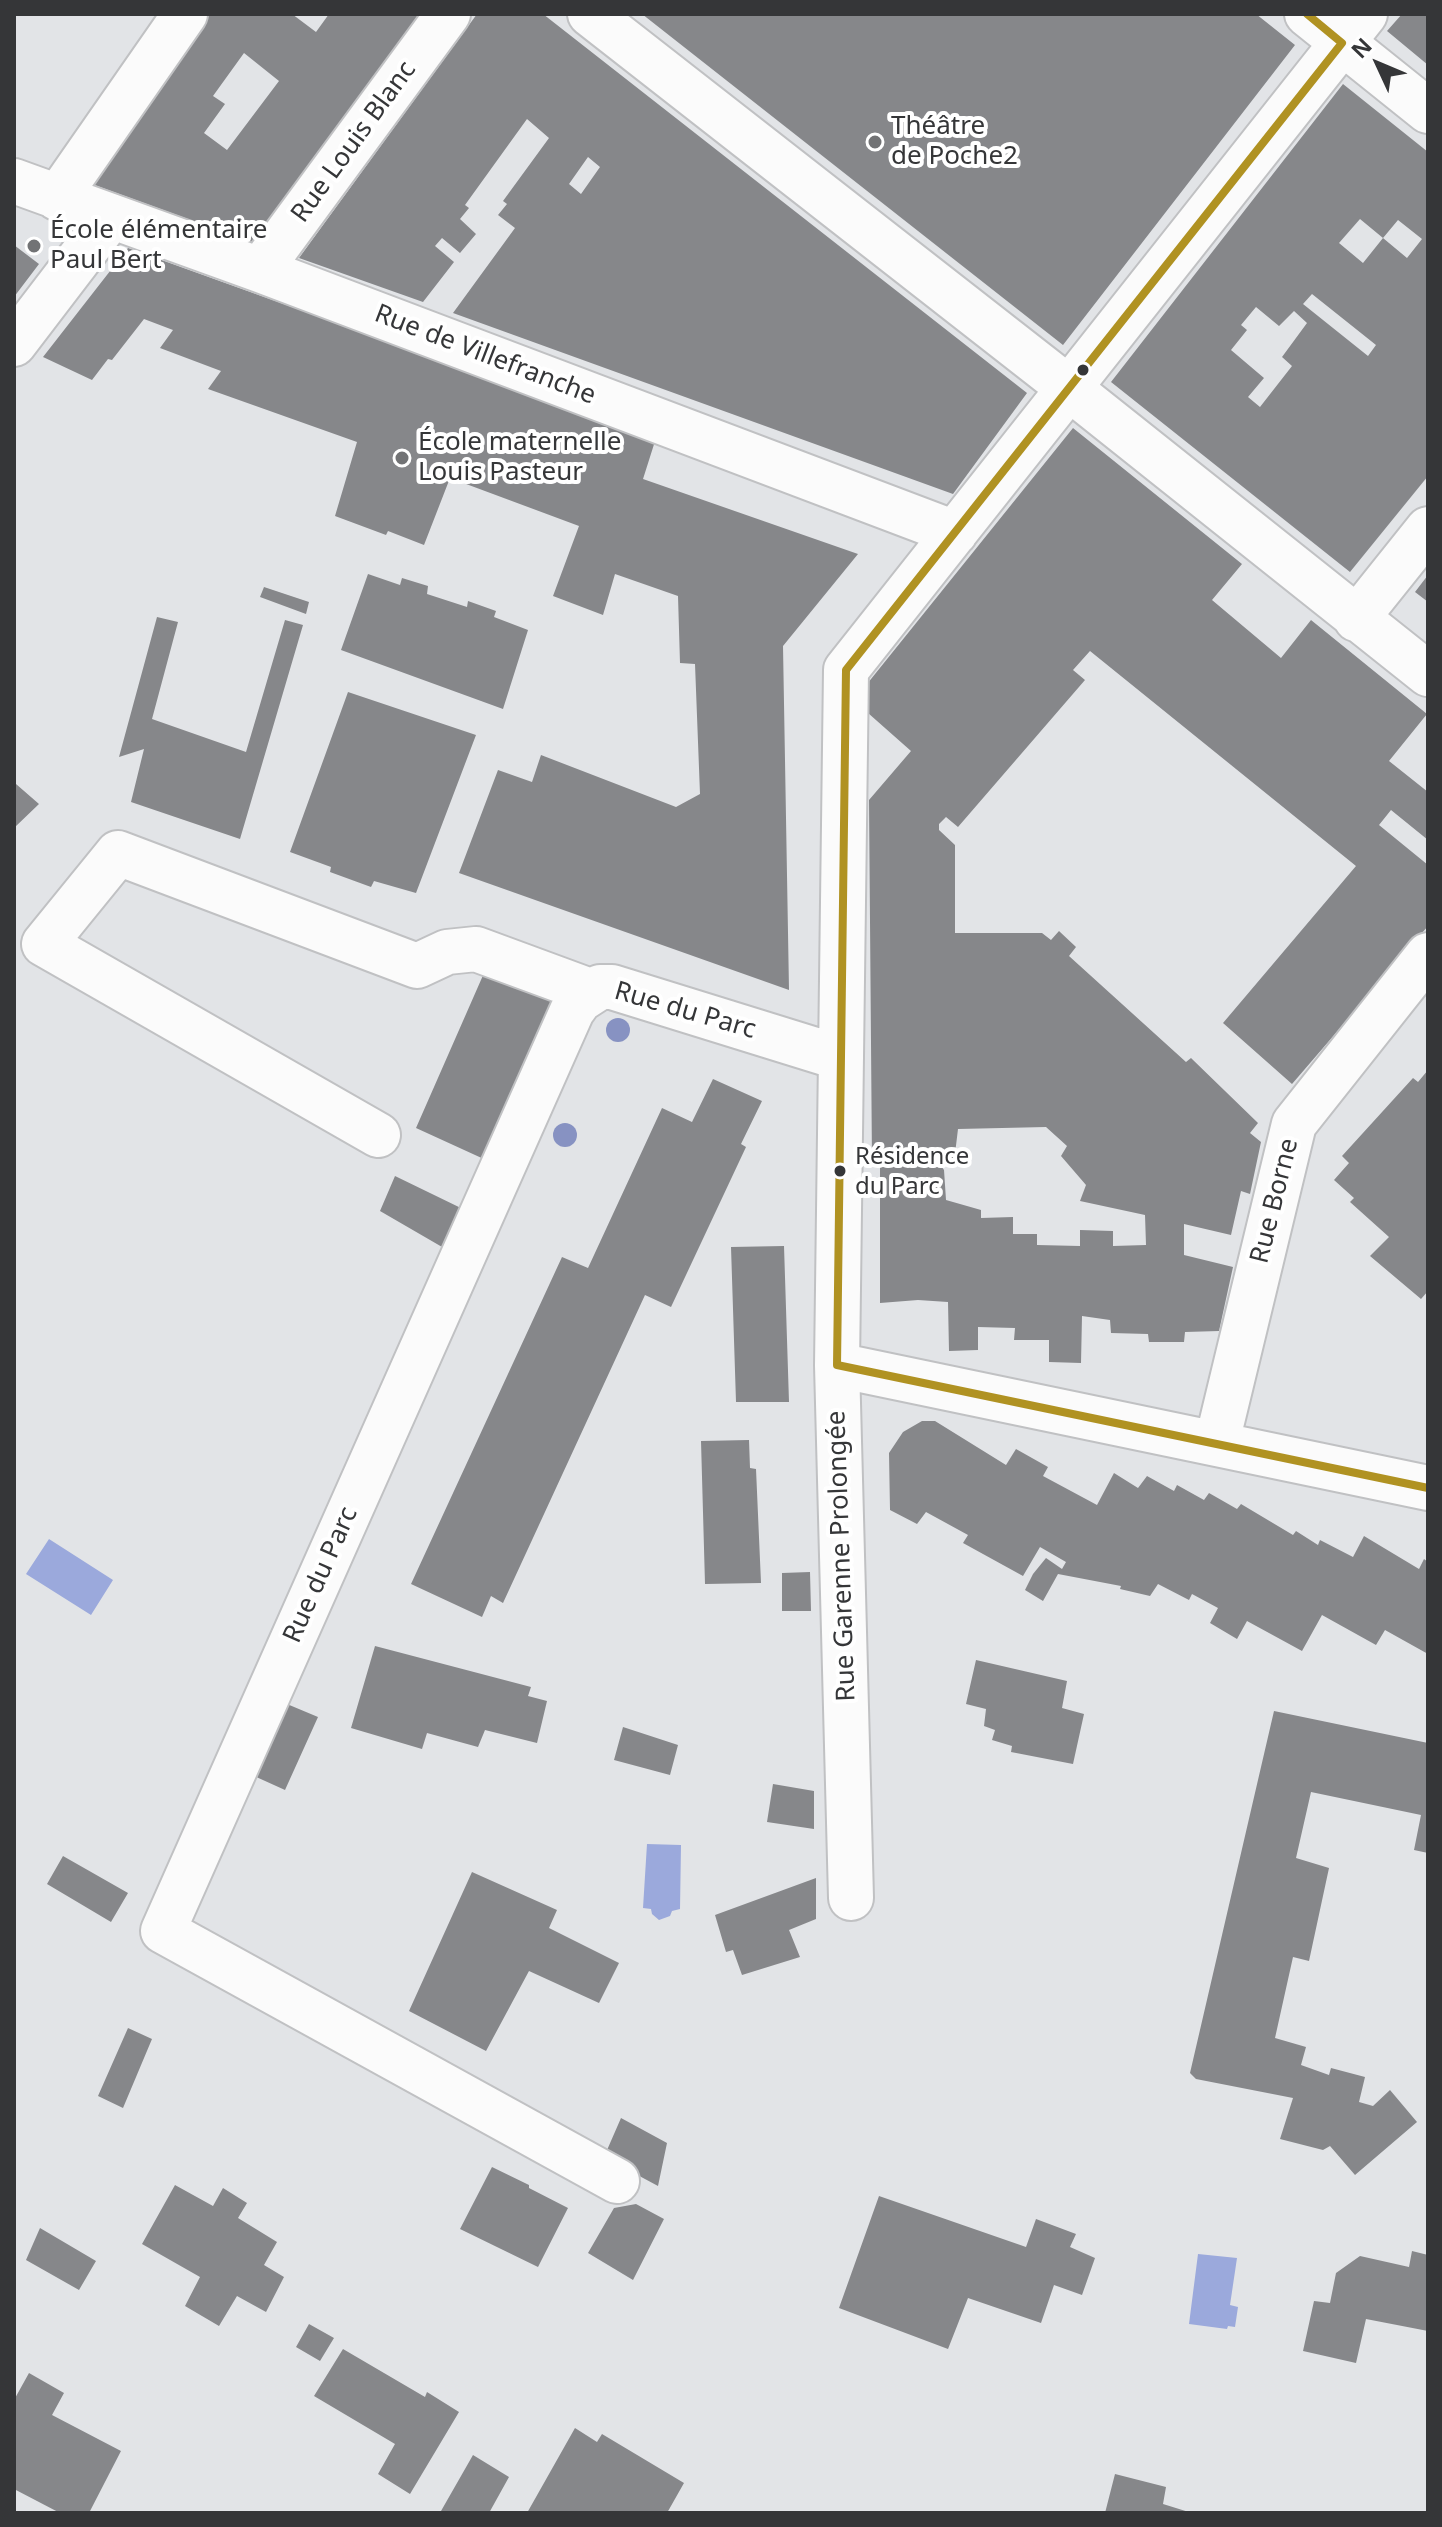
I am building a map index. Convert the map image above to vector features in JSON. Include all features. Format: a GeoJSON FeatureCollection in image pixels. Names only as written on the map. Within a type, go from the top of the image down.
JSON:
{"type":"FeatureCollection","features":[{"type":"Feature","properties":{"kind":"street"},"geometry":{"type":"LineString","coordinates":[[57,198],[185,14]]}},
{"type":"Feature","properties":{"kind":"street","name":"Rue Louis Blanc"},"geometry":{"type":"LineString","coordinates":[[260,270],[448,14]]}},
{"type":"Feature","properties":{"kind":"street"},"geometry":{"type":"LineString","coordinates":[[590,14],[1428,674]]}},
{"type":"Feature","properties":{"kind":"street"},"geometry":{"type":"LineString","coordinates":[[1307,14],[1353,28],[1428,111]]}},
{"type":"Feature","properties":{"kind":"street","name":"Rue Garenne Prolongée"},"geometry":{"type":"LineString","coordinates":[[851,1898],[837,1365],[846,670],[1353,28]]}},
{"type":"Feature","properties":{"kind":"street","name":"Rue de Villefranche"},"geometry":{"type":"LineString","coordinates":[[14,181],[260,270],[955,533]]}},
{"type":"Feature","properties":{"kind":"street"},"geometry":{"type":"LineString","coordinates":[[14,344],[111,217]]}},
{"type":"Feature","properties":{"kind":"street"},"geometry":{"type":"LineString","coordinates":[[1356,619],[1428,529]]}},
{"type":"Feature","properties":{"kind":"street"},"geometry":{"type":"LineString","coordinates":[[378,1135],[44,944],[118,853],[417,966],[447,952],[476,949],[590,991]]}},
{"type":"Feature","properties":{"kind":"street","name":"Rue Borne"},"geometry":{"type":"LineString","coordinates":[[1217,1442],[1294,1124],[1428,955]]}},
{"type":"Feature","properties":{"kind":"street","name":"Rue du Parc"},"geometry":{"type":"LineString","coordinates":[[617,2181],[163,1931],[572,1011],[590,991],[612,987],[841,1058]]}},
{"type":"Feature","properties":{"kind":"street"},"geometry":{"type":"LineString","coordinates":[[837,1365],[1428,1488]]}},
{"type":"Feature","properties":{"kind":"water"},"geometry":{"type":"Polygon","coordinates":[[[49,1539],[113,1580],[91,1615],[26,1574],[49,1539]]]}},
{"type":"Feature","properties":{"kind":"water"},"geometry":{"type":"Polygon","coordinates":[[[647,1844],[681,1845],[680,1909],[659,1920],[651,1909],[643,1908],[647,1844]]]}},
{"type":"Feature","properties":{"kind":"water"},"geometry":{"type":"Polygon","coordinates":[[[1198,2254],[1237,2258],[1230,2305],[1238,2307],[1235,2327],[1228,2326],[1227,2329],[1189,2324],[1198,2254]]]}},
{"type":"Feature","properties":{"kind":"building"},"geometry":{"type":"Polygon","coordinates":[[[193,14],[292,14],[316,32],[329,14],[421,14],[258,238],[251,242],[78,179],[193,14]],[[244,53],[213,96],[225,104],[204,133],[227,150],[279,81],[244,53]]]}},
{"type":"Feature","properties":{"kind":"building"},"geometry":{"type":"Polygon","coordinates":[[[477,14],[543,14],[1027,393],[953,494],[453,313],[515,228],[498,215],[507,204],[503,201],[549,138],[527,119],[465,205],[469,208],[460,219],[476,234],[460,253],[442,238],[435,246],[454,262],[423,302],[299,258],[477,14]],[[588,157],[569,184],[581,194],[600,167],[588,157]]]}},
{"type":"Feature","properties":{"kind":"building"},"geometry":{"type":"Polygon","coordinates":[[[642,14],[1256,14],[1295,45],[1063,345],[642,14]]]}},
{"type":"Feature","properties":{"kind":"building"},"geometry":{"type":"Polygon","coordinates":[[[1402,14],[1428,14],[1428,65],[1387,31],[1402,14]]]}},
{"type":"Feature","properties":{"kind":"building"},"geometry":{"type":"Polygon","coordinates":[[[1343,84],[1428,152],[1428,476],[1350,572],[1111,382],[1343,84]],[[1360,219],[1339,243],[1363,263],[1383,238],[1360,219]],[[1398,220],[1383,238],[1407,258],[1422,239],[1398,220]],[[1312,294],[1303,304],[1368,356],[1376,345],[1312,294]],[[1256,307],[1241,325],[1247,330],[1231,350],[1264,378],[1248,397],[1260,407],[1292,366],[1282,357],[1307,323],[1294,311],[1279,326],[1256,307]]]}},
{"type":"Feature","properties":{"kind":"building"},"geometry":{"type":"Polygon","coordinates":[[[14,245],[39,264],[14,297],[14,245]]]}},
{"type":"Feature","properties":{"kind":"building"},"geometry":{"type":"Polygon","coordinates":[[[128,248],[656,438],[643,479],[858,554],[783,646],[789,990],[459,873],[498,770],[532,782],[541,755],[676,807],[700,794],[695,664],[680,663],[678,596],[615,574],[603,615],[553,596],[579,526],[450,478],[424,545],[335,516],[357,442],[208,389],[221,371],[160,348],[173,330],[144,319],[92,380],[43,357],[128,248]]]}},
{"type":"Feature","properties":{"kind":"building"},"geometry":{"type":"Polygon","coordinates":[[[1073,428],[1242,564],[1212,600],[1281,658],[1311,620],[1427,714],[1389,761],[1428,792],[1428,840],[1391,810],[1379,825],[1428,865],[1428,926],[1292,1084],[1223,1023],[1356,866],[1090,651],[1073,670],[1085,680],[958,827],[946,817],[939,824],[939,830],[955,845],[955,933],[1042,933],[1051,940],[1059,931],[1076,947],[1069,956],[1186,1062],[1191,1058],[1258,1123],[1250,1133],[1261,1142],[1250,1194],[1241,1191],[1231,1235],[1184,1224],[1184,1255],[1233,1267],[1219,1331],[1185,1332],[1184,1342],[1149,1342],[1148,1334],[1111,1333],[1110,1320],[1082,1316],[1081,1363],[1049,1362],[1049,1340],[1014,1340],[1015,1328],[978,1327],[978,1350],[949,1351],[948,1302],[918,1300],[880,1303],[880,1164],[872,1163],[869,800],[911,751],[868,713],[867,684],[1073,428]],[[1046,1127],[958,1129],[954,1162],[939,1163],[944,1170],[946,1200],[981,1210],[981,1218],[1013,1217],[1013,1234],[1037,1234],[1037,1245],[1080,1246],[1080,1230],[1113,1231],[1113,1246],[1146,1245],[1145,1215],[1080,1201],[1086,1185],[1061,1156],[1067,1146],[1046,1127]]]}},
{"type":"Feature","properties":{"kind":"building"},"geometry":{"type":"Polygon","coordinates":[[[368,574],[400,585],[402,578],[428,586],[427,594],[467,607],[468,601],[496,611],[494,617],[528,630],[503,709],[341,650],[368,574]]]}},
{"type":"Feature","properties":{"kind":"building"},"geometry":{"type":"Polygon","coordinates":[[[1428,575],[1428,602],[1415,592],[1428,575]]]}},
{"type":"Feature","properties":{"kind":"building"},"geometry":{"type":"Polygon","coordinates":[[[264,587],[309,602],[306,614],[260,597],[264,587]]]}},
{"type":"Feature","properties":{"kind":"building"},"geometry":{"type":"Polygon","coordinates":[[[157,617],[178,622],[152,719],[246,752],[285,620],[303,625],[240,839],[131,802],[144,749],[119,757],[157,617]]]}},
{"type":"Feature","properties":{"kind":"building"},"geometry":{"type":"Polygon","coordinates":[[[348,692],[476,735],[416,893],[374,881],[371,887],[330,872],[331,867],[290,852],[348,692]]]}},
{"type":"Feature","properties":{"kind":"building"},"geometry":{"type":"Polygon","coordinates":[[[16,784],[39,804],[14,828],[14,787],[16,784]]]}},
{"type":"Feature","properties":{"kind":"building"},"geometry":{"type":"Polygon","coordinates":[[[488,964],[561,997],[486,1160],[416,1128],[488,964]]]}},
{"type":"Feature","properties":{"kind":"building"},"geometry":{"type":"Polygon","coordinates":[[[1428,1070],[1428,1291],[1421,1299],[1370,1256],[1389,1237],[1350,1202],[1354,1198],[1334,1180],[1349,1163],[1342,1156],[1413,1078],[1418,1082],[1428,1070]]]}},
{"type":"Feature","properties":{"kind":"building"},"geometry":{"type":"Polygon","coordinates":[[[713,1079],[762,1101],[741,1144],[746,1147],[671,1307],[645,1295],[503,1603],[491,1596],[482,1617],[411,1584],[562,1257],[588,1268],[662,1108],[692,1122],[713,1079]]]}},
{"type":"Feature","properties":{"kind":"building"},"geometry":{"type":"Polygon","coordinates":[[[395,1176],[465,1210],[449,1251],[380,1211],[395,1176]]]}},
{"type":"Feature","properties":{"kind":"building"},"geometry":{"type":"Polygon","coordinates":[[[784,1246],[789,1402],[736,1402],[731,1247],[784,1246]]]}},
{"type":"Feature","properties":{"kind":"building"},"geometry":{"type":"Polygon","coordinates":[[[922,1421],[935,1421],[1006,1465],[1016,1449],[1048,1467],[1043,1476],[1097,1505],[1114,1473],[1138,1488],[1147,1476],[1174,1491],[1177,1485],[1204,1500],[1209,1493],[1237,1509],[1241,1504],[1293,1535],[1296,1531],[1318,1545],[1320,1540],[1353,1557],[1364,1536],[1419,1569],[1424,1559],[1428,1562],[1428,1654],[1385,1630],[1376,1645],[1322,1615],[1302,1651],[1247,1621],[1237,1639],[1210,1623],[1218,1608],[1192,1594],[1189,1600],[1158,1584],[1150,1596],[1120,1589],[1121,1586],[1058,1574],[1043,1601],[1025,1590],[1033,1574],[1046,1558],[1062,1569],[1066,1562],[1040,1547],[1023,1576],[963,1543],[968,1535],[926,1512],[917,1524],[890,1510],[889,1453],[903,1432],[922,1421]]]}},
{"type":"Feature","properties":{"kind":"building"},"geometry":{"type":"Polygon","coordinates":[[[749,1440],[750,1468],[756,1469],[761,1583],[705,1584],[701,1441],[749,1440]]]}},
{"type":"Feature","properties":{"kind":"building"},"geometry":{"type":"Polygon","coordinates":[[[810,1572],[811,1611],[782,1611],[782,1573],[810,1572]]]}},
{"type":"Feature","properties":{"kind":"building"},"geometry":{"type":"Polygon","coordinates":[[[375,1646],[531,1687],[528,1696],[547,1701],[537,1743],[485,1730],[478,1747],[427,1733],[422,1749],[351,1728],[375,1646]]]}},
{"type":"Feature","properties":{"kind":"building"},"geometry":{"type":"Polygon","coordinates":[[[976,1660],[1067,1681],[1062,1708],[1084,1714],[1073,1764],[1011,1752],[1012,1746],[992,1740],[995,1730],[984,1726],[986,1709],[966,1704],[976,1660]]]}},
{"type":"Feature","properties":{"kind":"building"},"geometry":{"type":"Polygon","coordinates":[[[275,1699],[318,1717],[285,1790],[243,1771],[275,1699]]]}},
{"type":"Feature","properties":{"kind":"building"},"geometry":{"type":"Polygon","coordinates":[[[1274,1711],[1428,1743],[1428,1853],[1414,1850],[1421,1815],[1311,1792],[1296,1858],[1329,1868],[1309,1961],[1293,1957],[1275,2038],[1306,2047],[1301,2065],[1329,2075],[1331,2068],[1365,2077],[1359,2102],[1373,2106],[1390,2090],[1417,2122],[1355,2175],[1330,2146],[1323,2150],[1280,2139],[1293,2098],[1196,2079],[1190,2073],[1274,1711]]]}},
{"type":"Feature","properties":{"kind":"building"},"geometry":{"type":"Polygon","coordinates":[[[623,1727],[678,1745],[670,1775],[614,1760],[623,1727]]]}},
{"type":"Feature","properties":{"kind":"building"},"geometry":{"type":"Polygon","coordinates":[[[773,1784],[814,1791],[814,1829],[767,1822],[773,1784]]]}},
{"type":"Feature","properties":{"kind":"building"},"geometry":{"type":"Polygon","coordinates":[[[63,1856],[128,1893],[111,1922],[47,1884],[63,1856]]]}},
{"type":"Feature","properties":{"kind":"building"},"geometry":{"type":"Polygon","coordinates":[[[472,1872],[557,1910],[549,1928],[619,1963],[599,2003],[529,1971],[486,2051],[409,2011],[472,1872]]]}},
{"type":"Feature","properties":{"kind":"building"},"geometry":{"type":"Polygon","coordinates":[[[816,1878],[816,1919],[789,1930],[800,1957],[742,1975],[733,1950],[726,1952],[715,1915],[816,1878]]]}},
{"type":"Feature","properties":{"kind":"building"},"geometry":{"type":"Polygon","coordinates":[[[128,2028],[152,2039],[123,2108],[98,2096],[128,2028]]]}},
{"type":"Feature","properties":{"kind":"building"},"geometry":{"type":"Polygon","coordinates":[[[621,2118],[667,2143],[658,2186],[604,2157],[621,2118]]]}},
{"type":"Feature","properties":{"kind":"building"},"geometry":{"type":"Polygon","coordinates":[[[492,2167],[568,2208],[538,2267],[460,2229],[492,2167]]]}},
{"type":"Feature","properties":{"kind":"building"},"geometry":{"type":"Polygon","coordinates":[[[175,2185],[213,2206],[223,2188],[247,2203],[238,2218],[277,2242],[264,2265],[284,2277],[266,2312],[237,2296],[219,2326],[185,2306],[200,2277],[142,2244],[175,2185]]]}},
{"type":"Feature","properties":{"kind":"building"},"geometry":{"type":"Polygon","coordinates":[[[879,2196],[1026,2247],[1036,2219],[1076,2234],[1070,2247],[1095,2258],[1082,2295],[1054,2285],[1041,2323],[968,2298],[948,2349],[839,2308],[879,2196]]]}},
{"type":"Feature","properties":{"kind":"building"},"geometry":{"type":"Polygon","coordinates":[[[636,2204],[664,2219],[633,2280],[588,2253],[614,2208],[636,2204]]]}},
{"type":"Feature","properties":{"kind":"building"},"geometry":{"type":"Polygon","coordinates":[[[40,2228],[96,2261],[79,2290],[26,2260],[40,2228]]]}},
{"type":"Feature","properties":{"kind":"building"},"geometry":{"type":"Polygon","coordinates":[[[1412,2251],[1428,2255],[1428,2331],[1366,2319],[1356,2363],[1303,2351],[1314,2301],[1330,2303],[1336,2273],[1360,2256],[1409,2267],[1412,2251]]]}},
{"type":"Feature","properties":{"kind":"building"},"geometry":{"type":"Polygon","coordinates":[[[309,2324],[334,2338],[320,2361],[296,2347],[309,2324]]]}},
{"type":"Feature","properties":{"kind":"building"},"geometry":{"type":"Polygon","coordinates":[[[343,2349],[425,2397],[427,2392],[459,2412],[410,2494],[378,2474],[395,2444],[314,2396],[343,2349]]]}},
{"type":"Feature","properties":{"kind":"building"},"geometry":{"type":"Polygon","coordinates":[[[29,2373],[64,2393],[52,2415],[121,2451],[89,2513],[60,2513],[14,2489],[14,2400],[29,2373]]]}},
{"type":"Feature","properties":{"kind":"building"},"geometry":{"type":"Polygon","coordinates":[[[575,2428],[597,2442],[602,2434],[684,2483],[667,2513],[527,2513],[575,2428]]]}},
{"type":"Feature","properties":{"kind":"building"},"geometry":{"type":"Polygon","coordinates":[[[473,2455],[509,2477],[489,2513],[444,2513],[441,2511],[473,2455]]]}},
{"type":"Feature","properties":{"kind":"building"},"geometry":{"type":"Polygon","coordinates":[[[1115,2474],[1166,2487],[1163,2504],[1192,2513],[1105,2513],[1115,2474]]]}},
{"type":"Feature","properties":{"kind":"transit line"},"geometry":{"type":"LineString","coordinates":[[1307,14],[1342,43],[846,670],[837,1365],[1428,1488]]}},
{"type":"Feature","properties":{"kind":"place","name":"Théâtre de Poche2"},"geometry":{"type":"Point","coordinates":[875,142]}},
{"type":"Feature","properties":{"kind":"place","name":"École élémentaire Paul Bert"},"geometry":{"type":"Point","coordinates":[34,246]}},
{"type":"Feature","properties":{"kind":"place","name":"École maternelle Louis Pasteur"},"geometry":{"type":"Point","coordinates":[402,458]}},
{"type":"Feature","properties":{"kind":"place","name":"Résidence du Parc"},"geometry":{"type":"Point","coordinates":[840,1171]}}]}
